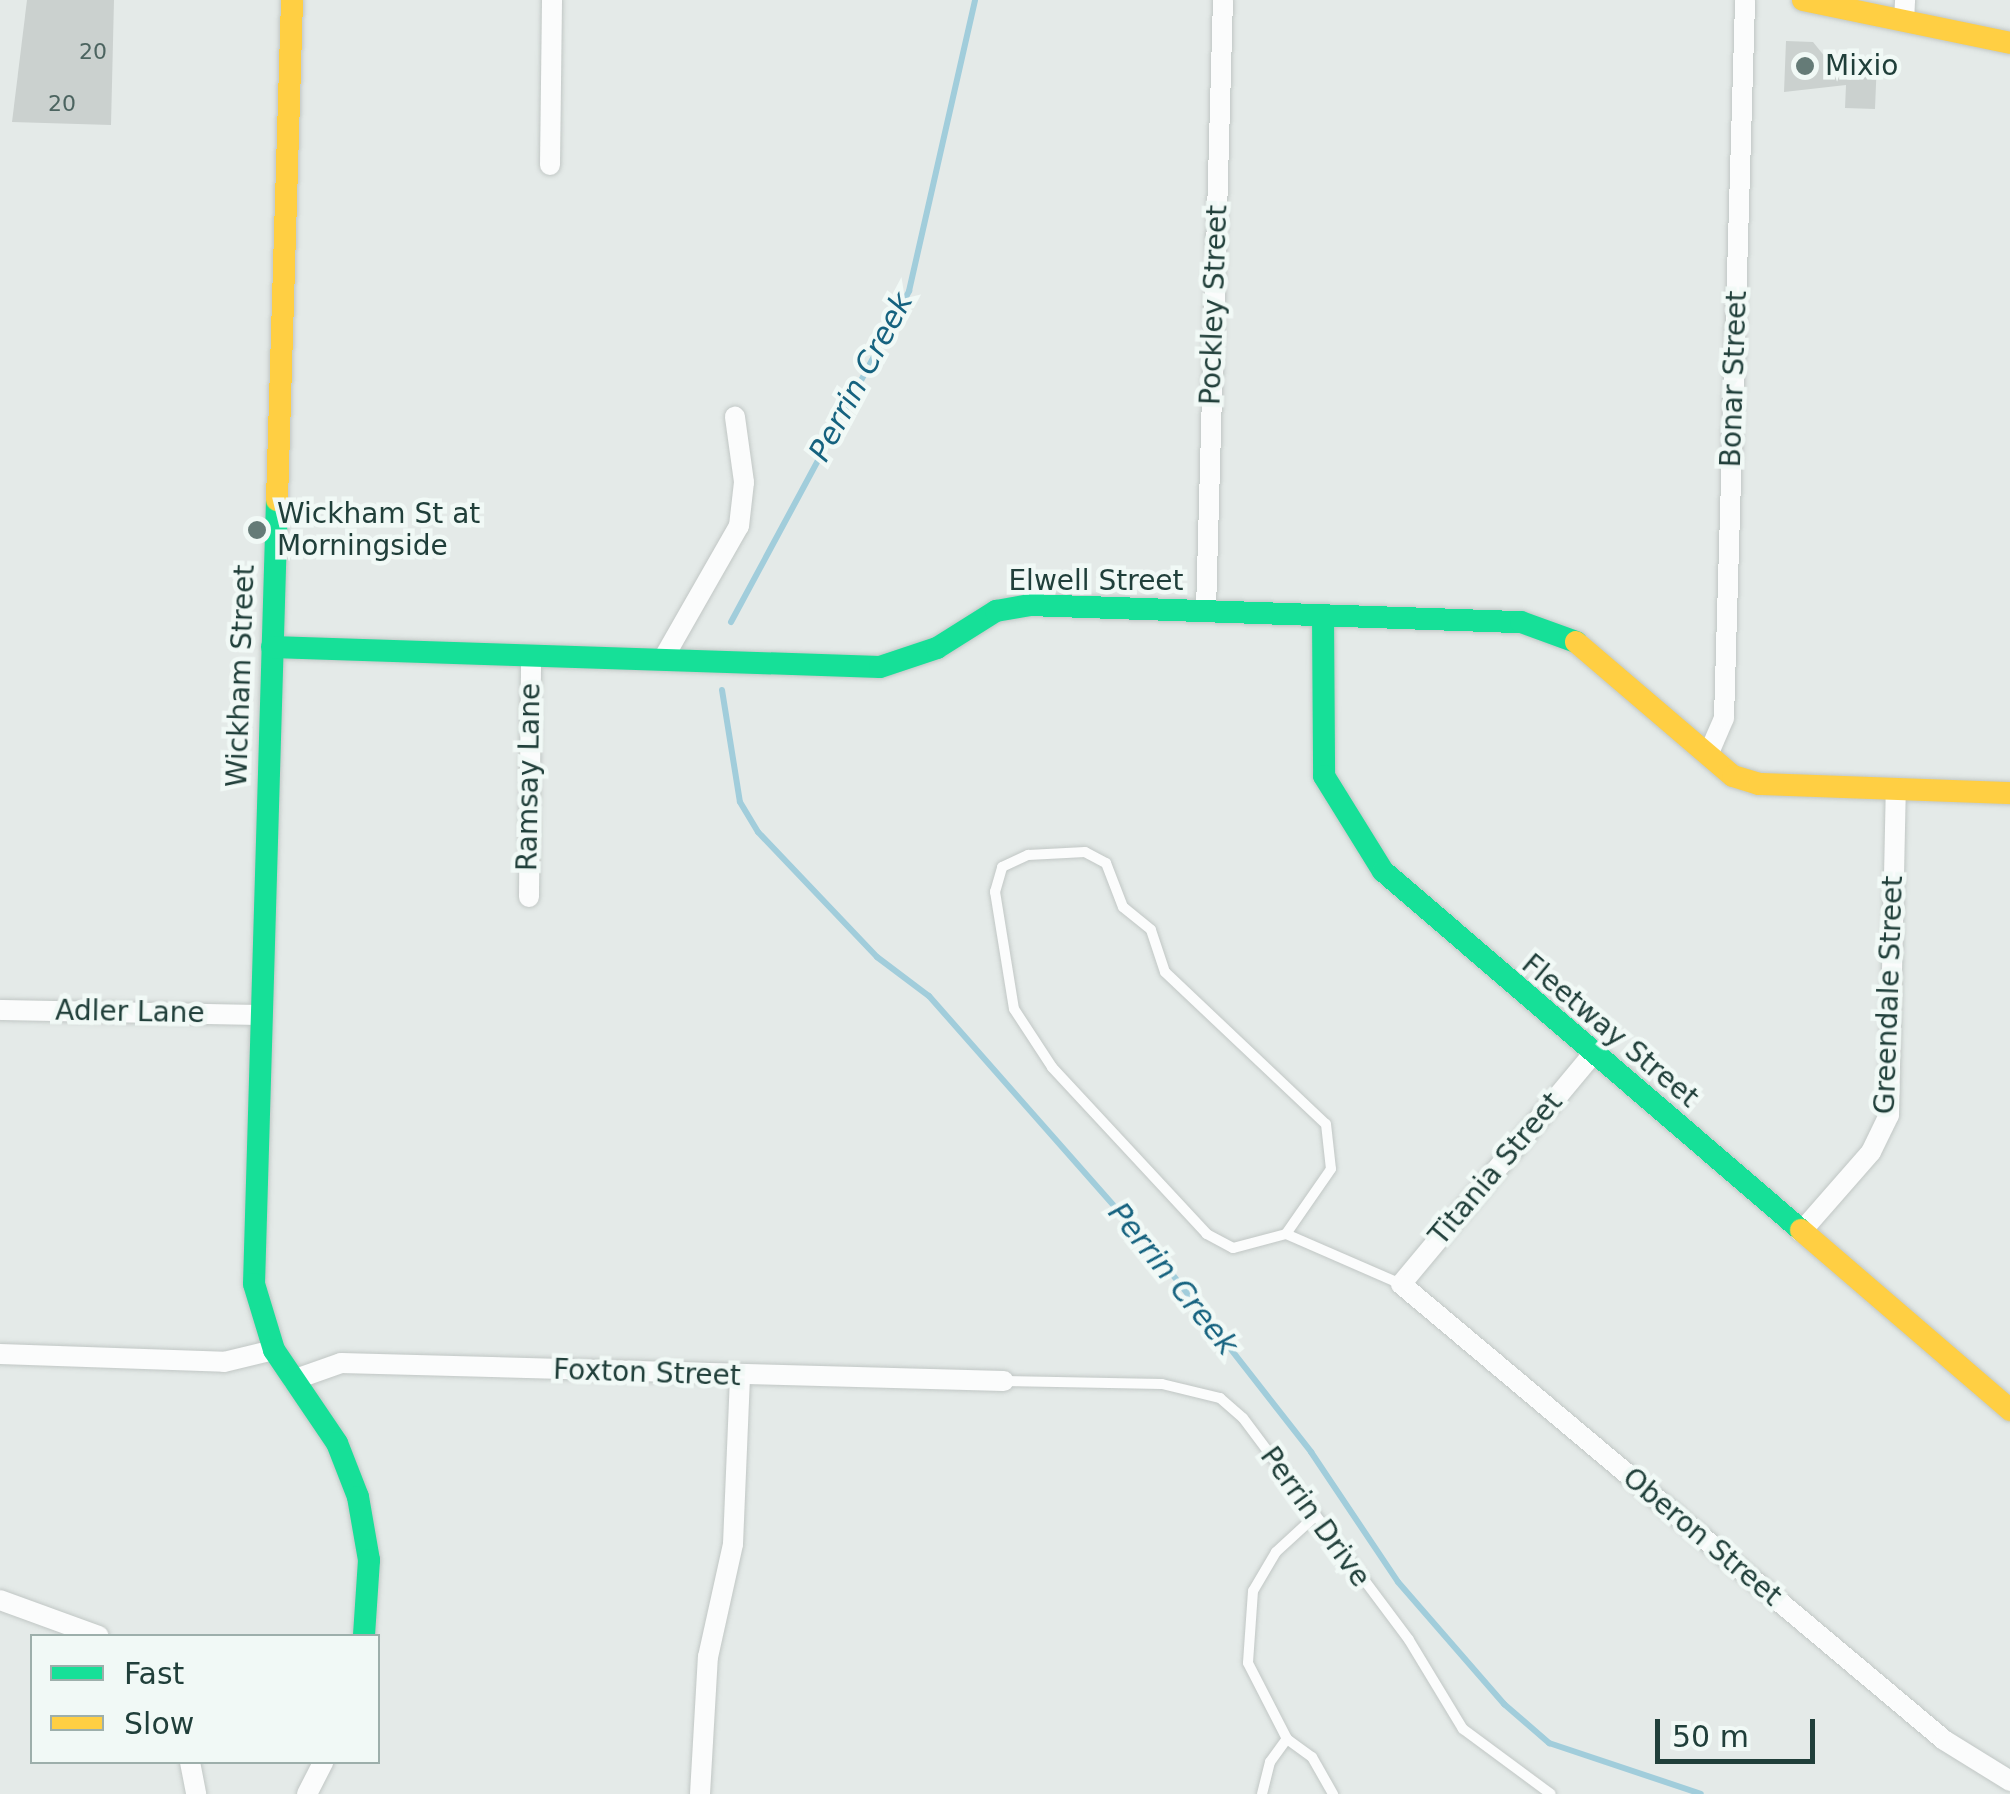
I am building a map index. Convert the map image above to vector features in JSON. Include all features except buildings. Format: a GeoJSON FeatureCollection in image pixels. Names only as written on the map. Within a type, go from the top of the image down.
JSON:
{"type":"FeatureCollection","features":[{"type":"Feature","properties":{"kind":"street","name":"Wickham Street"},"geometry":{"type":"LineString","coordinates":[[292,0],[254,1284],[274,1350],[337,1443],[358,1497],[369,1560],[364,1634]]}},
{"type":"Feature","properties":{"kind":"street"},"geometry":{"type":"LineString","coordinates":[[550,165],[552,0]]}},
{"type":"Feature","properties":{"kind":"street","name":"Pockley Street"},"geometry":{"type":"LineString","coordinates":[[1206,610],[1223,0]]}},
{"type":"Feature","properties":{"kind":"street","name":"Bonar Street"},"geometry":{"type":"LineString","coordinates":[[1708,755],[1724,718],[1745,0]]}},
{"type":"Feature","properties":{"kind":"street"},"geometry":{"type":"LineString","coordinates":[[1803,0],[1905,11],[2010,43]]}},
{"type":"Feature","properties":{"kind":"street"},"geometry":{"type":"LineString","coordinates":[[663,659],[739,526],[744,482],[735,417]]}},
{"type":"Feature","properties":{"kind":"street","name":"Elwell Street"},"geometry":{"type":"LineString","coordinates":[[272,648],[880,667],[912,660],[976,620],[1029,605],[1548,626],[1708,755],[1759,784],[2010,792]]}},
{"type":"Feature","properties":{"kind":"street","name":"Fleetway Street"},"geometry":{"type":"LineString","coordinates":[[1323,616],[1321,733],[1335,804],[1410,900],[2010,1410]]}},
{"type":"Feature","properties":{"kind":"street","name":"Ramsay Lane"},"geometry":{"type":"LineString","coordinates":[[529,897],[531,656]]}},
{"type":"Feature","properties":{"kind":"street","name":"Greendale Street"},"geometry":{"type":"LineString","coordinates":[[1800,1232],[1871,1152],[1889,1116],[1896,789]]}},
{"type":"Feature","properties":{"kind":"street","name":"Adler Lane"},"geometry":{"type":"LineString","coordinates":[[0,1010],[261,1015]]}},
{"type":"Feature","properties":{"kind":"street","name":"Titania Street"},"geometry":{"type":"LineString","coordinates":[[1401,1284],[1592,1055]]}},
{"type":"Feature","properties":{"kind":"street","name":"Oberon Street"},"geometry":{"type":"LineString","coordinates":[[1401,1284],[1944,1740],[2008,1776]]}},
{"type":"Feature","properties":{"kind":"street"},"geometry":{"type":"LineString","coordinates":[[0,1354],[224,1362],[274,1350]]}},
{"type":"Feature","properties":{"kind":"street","name":"Foxton Street"},"geometry":{"type":"LineString","coordinates":[[293,1380],[341,1363],[1004,1382]]}},
{"type":"Feature","properties":{"kind":"street"},"geometry":{"type":"LineString","coordinates":[[700,1794],[708,1657],[734,1544],[740,1376]]}},
{"type":"Feature","properties":{"kind":"street"},"geometry":{"type":"LineString","coordinates":[[0,1600],[93,1634]]}},
{"type":"Feature","properties":{"kind":"street"},"geometry":{"type":"LineString","coordinates":[[190,1764],[196,1794]]}},
{"type":"Feature","properties":{"kind":"street"},"geometry":{"type":"LineString","coordinates":[[307,1794],[322,1764]]}},
{"type":"Feature","properties":{"kind":"lane"},"geometry":{"type":"LineString","coordinates":[[1286,1234],[1331,1169],[1326,1124],[1165,972],[1151,930],[1123,907],[1106,863],[1085,852],[1028,855],[1002,867],[995,892],[1014,1010],[1052,1067],[1207,1234],[1233,1248],[1286,1234],[1401,1284]]}},
{"type":"Feature","properties":{"kind":"lane","name":"Perrin Drive"},"geometry":{"type":"LineString","coordinates":[[1004,1382],[1162,1384],[1220,1398],[1243,1418],[1312,1519],[1409,1640],[1462,1729],[1543,1793]]}},
{"type":"Feature","properties":{"kind":"lane"},"geometry":{"type":"LineString","coordinates":[[1312,1519],[1276,1552],[1250,1611],[1248,1663],[1286,1739],[1312,1757],[1333,1794]]}},
{"type":"Feature","properties":{"kind":"lane"},"geometry":{"type":"LineString","coordinates":[[1262,1794],[1286,1739]]}},
{"type":"Feature","properties":{"kind":"waterway","name":"Perrin Creek"},"geometry":{"type":"LineString","coordinates":[[731,622],[909,291],[975,0]]}},
{"type":"Feature","properties":{"kind":"waterway","name":"Perrin Creek"},"geometry":{"type":"LineString","coordinates":[[722,690],[740,802],[758,832],[877,957],[929,996],[1158,1256],[1311,1452],[1398,1582],[1504,1704],[1549,1743],[1701,1794]]}},
{"type":"Feature","properties":{"kind":"traffic: fast"},"geometry":{"type":"LineString","coordinates":[[277,500],[254,1284],[274,1350],[337,1443],[358,1497],[369,1560],[364,1634]]}},
{"type":"Feature","properties":{"kind":"traffic: fast"},"geometry":{"type":"LineString","coordinates":[[272,647],[880,667],[937,648],[996,611],[1029,605],[1521,622],[1576,642]]}},
{"type":"Feature","properties":{"kind":"traffic: fast"},"geometry":{"type":"LineString","coordinates":[[1323,616],[1324,776],[1383,871],[1801,1230]]}},
{"type":"Feature","properties":{"kind":"traffic: slow"},"geometry":{"type":"LineString","coordinates":[[277,500],[292,0]]}},
{"type":"Feature","properties":{"kind":"traffic: slow"},"geometry":{"type":"LineString","coordinates":[[1803,0],[2010,43]]}},
{"type":"Feature","properties":{"kind":"traffic: slow"},"geometry":{"type":"LineString","coordinates":[[1576,642],[1733,776],[1759,784],[2010,793]]}},
{"type":"Feature","properties":{"kind":"traffic: slow"},"geometry":{"type":"LineString","coordinates":[[1801,1230],[2010,1410]]}},
{"type":"Feature","properties":{"kind":"place","name":"Mixio"},"geometry":{"type":"Point","coordinates":[1805,66]}},
{"type":"Feature","properties":{"kind":"place","name":"Wickham St at Morningside"},"geometry":{"type":"Point","coordinates":[257,530]}}]}
